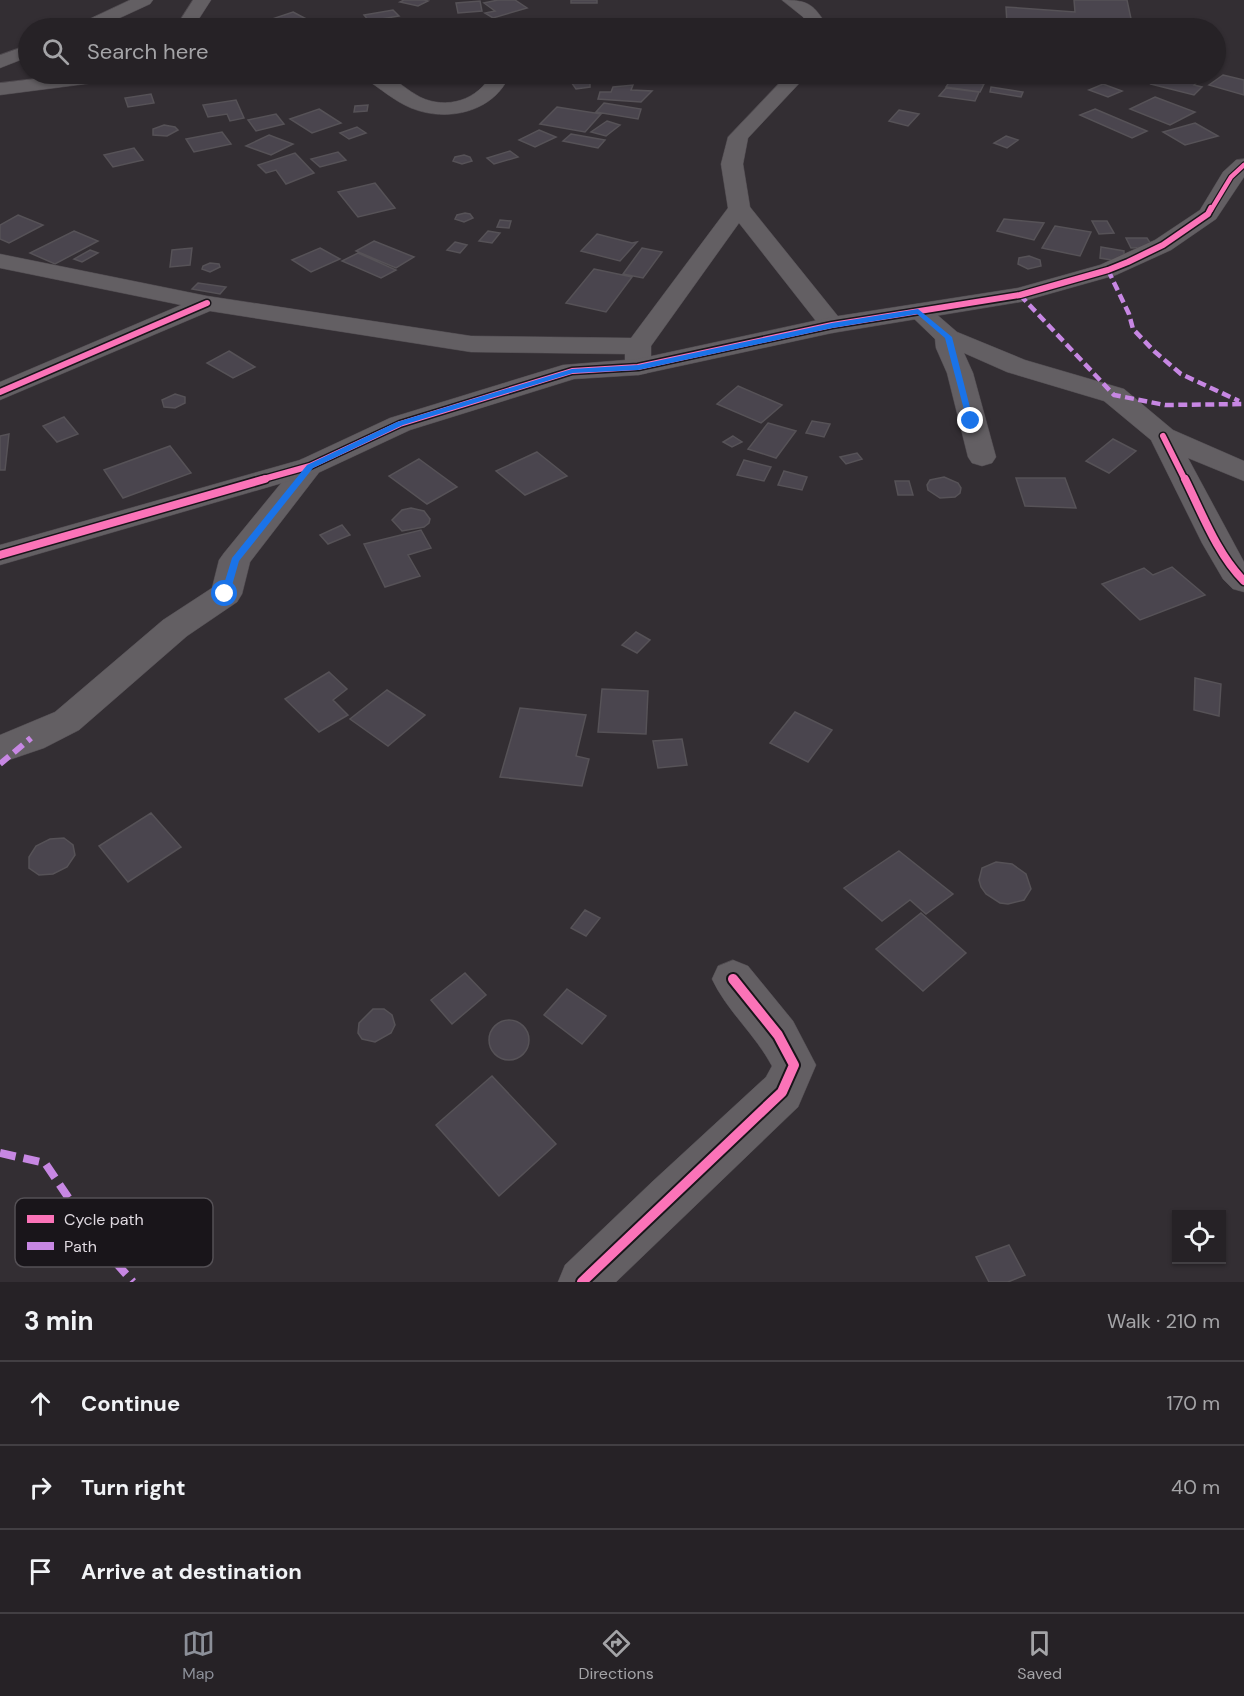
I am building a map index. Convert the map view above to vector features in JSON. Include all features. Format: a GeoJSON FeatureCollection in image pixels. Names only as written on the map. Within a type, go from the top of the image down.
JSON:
{"type":"FeatureCollection","features":[{"type":"Feature","properties":{"kind":"street"},"geometry":{"type":"LineString","coordinates":[[106,18],[144,0]]}},
{"type":"Feature","properties":{"kind":"street"},"geometry":{"type":"LineString","coordinates":[[190,18],[202,0]]}},
{"type":"Feature","properties":{"kind":"street"},"geometry":{"type":"LineString","coordinates":[[791,0],[813,18]]}},
{"type":"Feature","properties":{"kind":"street"},"geometry":{"type":"LineString","coordinates":[[0,62],[18,55]]}},
{"type":"Feature","properties":{"kind":"street"},"geometry":{"type":"LineString","coordinates":[[0,89],[39,84]]}},
{"type":"Feature","properties":{"kind":"street"},"geometry":{"type":"LineString","coordinates":[[386,84],[408,99],[428,108],[451,107],[481,100],[495,84]]}},
{"type":"Feature","properties":{"kind":"street"},"geometry":{"type":"LineString","coordinates":[[788,84],[738,137],[732,164],[740,208],[832,325]]}},
{"type":"Feature","properties":{"kind":"street"},"geometry":{"type":"LineString","coordinates":[[1,557],[310,466],[400,424],[572,371],[638,356],[1020,295],[1128,262],[1163,245],[1208,214],[1231,177],[1244,165]]}},
{"type":"Feature","properties":{"kind":"street"},"geometry":{"type":"LineString","coordinates":[[638,356],[740,208]]}},
{"type":"Feature","properties":{"kind":"street"},"geometry":{"type":"LineString","coordinates":[[5,268],[207,303],[471,344],[638,356]]}},
{"type":"Feature","properties":{"kind":"street"},"geometry":{"type":"LineString","coordinates":[[0,392],[207,303]]}},
{"type":"Feature","properties":{"kind":"street"},"geometry":{"type":"LineString","coordinates":[[918,311],[948,337],[1016,366],[1114,395],[1163,436],[1244,472]]}},
{"type":"Feature","properties":{"kind":"street"},"geometry":{"type":"LineString","coordinates":[[948,337],[949,348],[960,373],[982,457]]}},
{"type":"Feature","properties":{"kind":"street"},"geometry":{"type":"LineString","coordinates":[[1163,436],[1217,543],[1234,571],[1244,581]]}},
{"type":"Feature","properties":{"kind":"street"},"geometry":{"type":"LineString","coordinates":[[0,749],[31,738],[67,721],[175,628],[225,594],[235,560],[310,466]]}},
{"type":"Feature","properties":{"kind":"street"},"geometry":{"type":"LineString","coordinates":[[582,1282],[782,1092],[794,1065],[778,1035],[733,979]]}},
{"type":"Feature","properties":{"kind":"building"},"geometry":{"type":"Polygon","coordinates":[[[404,0],[428,1],[418,6],[400,2],[404,0]]]}},
{"type":"Feature","properties":{"kind":"building"},"geometry":{"type":"Polygon","coordinates":[[[515,0],[527,8],[493,18],[485,13],[495,11],[484,3],[515,0]]]}},
{"type":"Feature","properties":{"kind":"building"},"geometry":{"type":"Polygon","coordinates":[[[571,0],[597,0],[597,3],[571,3],[571,0]]]}},
{"type":"Feature","properties":{"kind":"building"},"geometry":{"type":"Polygon","coordinates":[[[1074,0],[1127,0],[1131,18],[1007,18],[1006,7],[1075,12],[1074,0]]]}},
{"type":"Feature","properties":{"kind":"building"},"geometry":{"type":"Polygon","coordinates":[[[480,1],[482,11],[458,13],[456,3],[480,1]]]}},
{"type":"Feature","properties":{"kind":"building"},"geometry":{"type":"Polygon","coordinates":[[[393,10],[399,16],[366,18],[364,15],[393,10]]]}},
{"type":"Feature","properties":{"kind":"building"},"geometry":{"type":"Polygon","coordinates":[[[293,12],[304,18],[275,18],[293,12]]]}},
{"type":"Feature","properties":{"kind":"building"},"geometry":{"type":"Polygon","coordinates":[[[1226,76],[1244,80],[1244,95],[1209,85],[1226,84],[1226,76]]]}},
{"type":"Feature","properties":{"kind":"building"},"geometry":{"type":"Polygon","coordinates":[[[572,84],[590,84],[590,87],[576,89],[572,84]]]}},
{"type":"Feature","properties":{"kind":"building"},"geometry":{"type":"Polygon","coordinates":[[[948,84],[984,84],[980,92],[946,87],[948,84]]]}},
{"type":"Feature","properties":{"kind":"building"},"geometry":{"type":"Polygon","coordinates":[[[1103,84],[1122,91],[1108,97],[1089,90],[1103,84]]]}},
{"type":"Feature","properties":{"kind":"building"},"geometry":{"type":"Polygon","coordinates":[[[1151,84],[1195,84],[1202,87],[1194,95],[1151,84]]]}},
{"type":"Feature","properties":{"kind":"building"},"geometry":{"type":"Polygon","coordinates":[[[633,85],[631,90],[652,91],[641,102],[598,99],[600,92],[611,92],[613,87],[633,85]]]}},
{"type":"Feature","properties":{"kind":"building"},"geometry":{"type":"Polygon","coordinates":[[[991,87],[1023,92],[1021,97],[990,92],[991,87]]]}},
{"type":"Feature","properties":{"kind":"building"},"geometry":{"type":"Polygon","coordinates":[[[946,88],[979,92],[975,101],[939,96],[946,88]]]}},
{"type":"Feature","properties":{"kind":"building"},"geometry":{"type":"Polygon","coordinates":[[[151,94],[154,103],[128,107],[125,98],[151,94]]]}},
{"type":"Feature","properties":{"kind":"building"},"geometry":{"type":"Polygon","coordinates":[[[1155,97],[1195,112],[1170,125],[1130,109],[1155,97]]]}},
{"type":"Feature","properties":{"kind":"building"},"geometry":{"type":"Polygon","coordinates":[[[236,100],[244,118],[230,121],[227,114],[208,117],[203,105],[236,100]]]}},
{"type":"Feature","properties":{"kind":"building"},"geometry":{"type":"Polygon","coordinates":[[[604,103],[641,109],[638,119],[596,112],[604,103]]]}},
{"type":"Feature","properties":{"kind":"building"},"geometry":{"type":"Polygon","coordinates":[[[368,105],[367,111],[354,112],[355,106],[368,105]]]}},
{"type":"Feature","properties":{"kind":"building"},"geometry":{"type":"Polygon","coordinates":[[[557,107],[601,114],[585,132],[540,124],[557,107]]]}},
{"type":"Feature","properties":{"kind":"building"},"geometry":{"type":"Polygon","coordinates":[[[319,109],[341,123],[312,133],[290,119],[319,109]]]}},
{"type":"Feature","properties":{"kind":"building"},"geometry":{"type":"Polygon","coordinates":[[[1095,109],[1147,131],[1132,138],[1080,115],[1095,109]]]}},
{"type":"Feature","properties":{"kind":"building"},"geometry":{"type":"Polygon","coordinates":[[[899,110],[919,114],[908,126],[889,121],[899,110]]]}},
{"type":"Feature","properties":{"kind":"building"},"geometry":{"type":"Polygon","coordinates":[[[276,114],[284,124],[256,131],[248,120],[276,114]]]}},
{"type":"Feature","properties":{"kind":"building"},"geometry":{"type":"Polygon","coordinates":[[[607,121],[620,125],[606,136],[591,132],[607,121]]]}},
{"type":"Feature","properties":{"kind":"building"},"geometry":{"type":"Polygon","coordinates":[[[1195,123],[1218,136],[1185,145],[1163,132],[1195,123]]]}},
{"type":"Feature","properties":{"kind":"building"},"geometry":{"type":"Polygon","coordinates":[[[164,125],[175,127],[178,130],[167,136],[153,135],[153,129],[164,125]]]}},
{"type":"Feature","properties":{"kind":"building"},"geometry":{"type":"Polygon","coordinates":[[[357,127],[366,133],[349,139],[340,133],[357,127]]]}},
{"type":"Feature","properties":{"kind":"building"},"geometry":{"type":"Polygon","coordinates":[[[539,130],[556,137],[535,147],[519,140],[539,130]]]}},
{"type":"Feature","properties":{"kind":"building"},"geometry":{"type":"Polygon","coordinates":[[[222,132],[231,144],[194,152],[186,139],[222,132]]]}},
{"type":"Feature","properties":{"kind":"building"},"geometry":{"type":"Polygon","coordinates":[[[571,134],[605,140],[598,148],[563,141],[571,134]]]}},
{"type":"Feature","properties":{"kind":"building"},"geometry":{"type":"Polygon","coordinates":[[[269,135],[293,144],[271,155],[246,146],[269,135]]]}},
{"type":"Feature","properties":{"kind":"building"},"geometry":{"type":"Polygon","coordinates":[[[1006,136],[1018,140],[1007,148],[994,143],[1006,136]]]}},
{"type":"Feature","properties":{"kind":"building"},"geometry":{"type":"Polygon","coordinates":[[[134,148],[143,160],[113,167],[104,155],[134,148]]]}},
{"type":"Feature","properties":{"kind":"building"},"geometry":{"type":"Polygon","coordinates":[[[510,151],[518,157],[494,164],[487,158],[510,151]]]}},
{"type":"Feature","properties":{"kind":"building"},"geometry":{"type":"Polygon","coordinates":[[[338,152],[346,160],[320,167],[311,159],[338,152]]]}},
{"type":"Feature","properties":{"kind":"building"},"geometry":{"type":"Polygon","coordinates":[[[295,153],[314,173],[286,184],[276,170],[266,173],[258,165],[295,153]]]}},
{"type":"Feature","properties":{"kind":"building"},"geometry":{"type":"Polygon","coordinates":[[[464,155],[470,157],[472,161],[462,164],[453,161],[455,157],[464,155]]]}},
{"type":"Feature","properties":{"kind":"building"},"geometry":{"type":"Polygon","coordinates":[[[375,183],[395,208],[358,217],[338,192],[375,183]]]}},
{"type":"Feature","properties":{"kind":"building"},"geometry":{"type":"Polygon","coordinates":[[[470,214],[473,218],[464,222],[455,219],[457,215],[470,214]]]}},
{"type":"Feature","properties":{"kind":"building"},"geometry":{"type":"Polygon","coordinates":[[[18,215],[43,225],[9,243],[0,239],[0,225],[18,215]]]}},
{"type":"Feature","properties":{"kind":"building"},"geometry":{"type":"Polygon","coordinates":[[[1004,219],[1044,223],[1034,240],[997,231],[1004,219]]]}},
{"type":"Feature","properties":{"kind":"building"},"geometry":{"type":"Polygon","coordinates":[[[500,220],[511,221],[509,228],[497,227],[500,220]]]}},
{"type":"Feature","properties":{"kind":"building"},"geometry":{"type":"Polygon","coordinates":[[[1092,221],[1107,221],[1114,233],[1099,234],[1092,221]]]}},
{"type":"Feature","properties":{"kind":"building"},"geometry":{"type":"Polygon","coordinates":[[[1055,226],[1091,232],[1080,256],[1042,248],[1055,226]]]}},
{"type":"Feature","properties":{"kind":"building"},"geometry":{"type":"Polygon","coordinates":[[[74,231],[98,241],[55,264],[30,253],[74,231]]]}},
{"type":"Feature","properties":{"kind":"building"},"geometry":{"type":"Polygon","coordinates":[[[488,231],[500,233],[492,243],[479,241],[488,231]]]}},
{"type":"Feature","properties":{"kind":"building"},"geometry":{"type":"Polygon","coordinates":[[[597,234],[632,243],[637,242],[620,261],[581,251],[597,234]]]}},
{"type":"Feature","properties":{"kind":"building"},"geometry":{"type":"Polygon","coordinates":[[[1126,238],[1147,238],[1153,247],[1131,248],[1126,238]]]}},
{"type":"Feature","properties":{"kind":"building"},"geometry":{"type":"Polygon","coordinates":[[[374,241],[414,257],[396,268],[356,251],[374,241]]]}},
{"type":"Feature","properties":{"kind":"building"},"geometry":{"type":"Polygon","coordinates":[[[455,242],[467,245],[460,253],[447,250],[455,242]]]}},
{"type":"Feature","properties":{"kind":"building"},"geometry":{"type":"Polygon","coordinates":[[[1101,247],[1124,251],[1124,262],[1100,258],[1101,247]]]}},
{"type":"Feature","properties":{"kind":"building"},"geometry":{"type":"Polygon","coordinates":[[[192,248],[190,265],[170,267],[172,250],[192,248]]]}},
{"type":"Feature","properties":{"kind":"building"},"geometry":{"type":"Polygon","coordinates":[[[320,248],[340,259],[311,272],[292,260],[320,248]]]}},
{"type":"Feature","properties":{"kind":"building"},"geometry":{"type":"Polygon","coordinates":[[[642,248],[662,252],[643,278],[623,274],[642,248]]]}},
{"type":"Feature","properties":{"kind":"building"},"geometry":{"type":"Polygon","coordinates":[[[90,250],[98,253],[82,262],[74,259],[90,250]]]}},
{"type":"Feature","properties":{"kind":"building"},"geometry":{"type":"Polygon","coordinates":[[[358,253],[396,270],[381,278],[342,261],[358,253]]]}},
{"type":"Feature","properties":{"kind":"building"},"geometry":{"type":"Polygon","coordinates":[[[1029,256],[1040,260],[1041,266],[1028,269],[1018,264],[1019,258],[1029,256]]]}},
{"type":"Feature","properties":{"kind":"building"},"geometry":{"type":"Polygon","coordinates":[[[210,263],[219,264],[220,267],[210,272],[202,269],[210,263]]]}},
{"type":"Feature","properties":{"kind":"building"},"geometry":{"type":"Polygon","coordinates":[[[594,269],[632,277],[606,312],[566,303],[594,269]]]}},
{"type":"Feature","properties":{"kind":"building"},"geometry":{"type":"Polygon","coordinates":[[[198,283],[226,287],[220,294],[192,289],[198,283]]]}},
{"type":"Feature","properties":{"kind":"building"},"geometry":{"type":"Polygon","coordinates":[[[229,351],[255,367],[233,378],[207,363],[229,351]]]}},
{"type":"Feature","properties":{"kind":"building"},"geometry":{"type":"Polygon","coordinates":[[[738,386],[782,405],[761,423],[717,404],[738,386]]]}},
{"type":"Feature","properties":{"kind":"building"},"geometry":{"type":"Polygon","coordinates":[[[175,394],[185,397],[185,403],[175,408],[164,407],[162,400],[175,394]]]}},
{"type":"Feature","properties":{"kind":"building"},"geometry":{"type":"Polygon","coordinates":[[[64,417],[78,434],[57,442],[43,426],[64,417]]]}},
{"type":"Feature","properties":{"kind":"building"},"geometry":{"type":"Polygon","coordinates":[[[812,421],[830,424],[824,437],[806,433],[812,421]]]}},
{"type":"Feature","properties":{"kind":"building"},"geometry":{"type":"Polygon","coordinates":[[[768,423],[796,431],[776,458],[748,449],[768,423]]]}},
{"type":"Feature","properties":{"kind":"building"},"geometry":{"type":"Polygon","coordinates":[[[9,434],[5,470],[0,470],[0,436],[9,434]]]}},
{"type":"Feature","properties":{"kind":"building"},"geometry":{"type":"Polygon","coordinates":[[[733,436],[742,442],[732,447],[723,442],[733,436]]]}},
{"type":"Feature","properties":{"kind":"building"},"geometry":{"type":"Polygon","coordinates":[[[1113,439],[1136,451],[1109,473],[1086,461],[1113,439]]]}},
{"type":"Feature","properties":{"kind":"building"},"geometry":{"type":"Polygon","coordinates":[[[170,446],[191,473],[123,498],[104,470],[170,446]]]}},
{"type":"Feature","properties":{"kind":"building"},"geometry":{"type":"Polygon","coordinates":[[[537,452],[567,476],[525,495],[496,471],[537,452]]]}},
{"type":"Feature","properties":{"kind":"building"},"geometry":{"type":"Polygon","coordinates":[[[857,453],[862,459],[846,464],[840,457],[857,453]]]}},
{"type":"Feature","properties":{"kind":"building"},"geometry":{"type":"Polygon","coordinates":[[[419,459],[457,487],[427,504],[389,476],[419,459]]]}},
{"type":"Feature","properties":{"kind":"building"},"geometry":{"type":"Polygon","coordinates":[[[744,460],[771,467],[764,481],[737,475],[744,460]]]}},
{"type":"Feature","properties":{"kind":"building"},"geometry":{"type":"Polygon","coordinates":[[[784,471],[807,477],[802,490],[778,485],[784,471]]]}},
{"type":"Feature","properties":{"kind":"building"},"geometry":{"type":"Polygon","coordinates":[[[944,477],[958,483],[961,488],[960,493],[955,497],[940,498],[928,490],[927,485],[930,480],[944,477]]]}},
{"type":"Feature","properties":{"kind":"building"},"geometry":{"type":"Polygon","coordinates":[[[1016,478],[1065,478],[1076,508],[1025,506],[1016,478]]]}},
{"type":"Feature","properties":{"kind":"building"},"geometry":{"type":"Polygon","coordinates":[[[895,481],[909,481],[913,495],[898,495],[895,481]]]}},
{"type":"Feature","properties":{"kind":"building"},"geometry":{"type":"Polygon","coordinates":[[[411,508],[424,511],[430,519],[429,523],[424,527],[402,531],[392,520],[402,510],[411,508]]]}},
{"type":"Feature","properties":{"kind":"building"},"geometry":{"type":"Polygon","coordinates":[[[342,525],[350,535],[328,544],[320,535],[342,525]]]}},
{"type":"Feature","properties":{"kind":"building"},"geometry":{"type":"Polygon","coordinates":[[[421,530],[431,548],[408,555],[420,576],[385,587],[364,544],[421,530]]]}},
{"type":"Feature","properties":{"kind":"building"},"geometry":{"type":"Polygon","coordinates":[[[1172,567],[1205,595],[1140,620],[1102,584],[1144,568],[1153,575],[1172,567]]]}},
{"type":"Feature","properties":{"kind":"building"},"geometry":{"type":"Polygon","coordinates":[[[636,632],[650,640],[637,653],[622,645],[636,632]]]}},
{"type":"Feature","properties":{"kind":"building"},"geometry":{"type":"Polygon","coordinates":[[[329,672],[347,689],[333,700],[348,715],[319,732],[285,699],[329,672]]]}},
{"type":"Feature","properties":{"kind":"building"},"geometry":{"type":"Polygon","coordinates":[[[1195,678],[1221,684],[1219,716],[1194,710],[1195,678]]]}},
{"type":"Feature","properties":{"kind":"building"},"geometry":{"type":"Polygon","coordinates":[[[602,689],[648,691],[646,734],[598,732],[602,689]]]}},
{"type":"Feature","properties":{"kind":"building"},"geometry":{"type":"Polygon","coordinates":[[[387,690],[425,715],[388,746],[350,719],[387,690]]]}},
{"type":"Feature","properties":{"kind":"building"},"geometry":{"type":"Polygon","coordinates":[[[520,708],[586,715],[576,756],[589,759],[582,786],[500,777],[520,708]]]}},
{"type":"Feature","properties":{"kind":"building"},"geometry":{"type":"Polygon","coordinates":[[[795,712],[832,730],[808,762],[770,743],[795,712]]]}},
{"type":"Feature","properties":{"kind":"building"},"geometry":{"type":"Polygon","coordinates":[[[682,739],[687,765],[658,768],[653,741],[682,739]]]}},
{"type":"Feature","properties":{"kind":"building"},"geometry":{"type":"Polygon","coordinates":[[[151,813],[181,847],[128,882],[99,846],[151,813]]]}},
{"type":"Feature","properties":{"kind":"building"},"geometry":{"type":"Polygon","coordinates":[[[64,838],[73,845],[75,855],[67,867],[53,874],[39,875],[29,868],[29,857],[36,846],[50,839],[64,838]]]}},
{"type":"Feature","properties":{"kind":"building"},"geometry":{"type":"Polygon","coordinates":[[[899,851],[953,894],[926,914],[910,900],[882,921],[844,888],[899,851]]]}},
{"type":"Feature","properties":{"kind":"building"},"geometry":{"type":"Polygon","coordinates":[[[996,862],[1012,864],[1026,874],[1031,889],[1024,900],[1008,904],[1000,903],[986,894],[979,880],[982,868],[996,862]]]}},
{"type":"Feature","properties":{"kind":"building"},"geometry":{"type":"Polygon","coordinates":[[[585,910],[600,918],[586,936],[571,928],[585,910]]]}},
{"type":"Feature","properties":{"kind":"building"},"geometry":{"type":"Polygon","coordinates":[[[921,913],[966,953],[923,991],[876,949],[921,913]]]}},
{"type":"Feature","properties":{"kind":"building"},"geometry":{"type":"Polygon","coordinates":[[[465,973],[486,995],[452,1024],[431,1000],[465,973]]]}},
{"type":"Feature","properties":{"kind":"building"},"geometry":{"type":"Polygon","coordinates":[[[567,989],[606,1016],[582,1044],[544,1015],[567,989]]]}},
{"type":"Feature","properties":{"kind":"building"},"geometry":{"type":"Polygon","coordinates":[[[373,1009],[384,1009],[392,1015],[395,1025],[391,1033],[375,1042],[362,1039],[358,1033],[359,1023],[373,1009]]]}},
{"type":"Feature","properties":{"kind":"building"},"geometry":{"type":"Polygon","coordinates":[[[509,1020],[517,1021],[523,1026],[528,1032],[528,1048],[523,1054],[517,1059],[509,1060],[501,1059],[495,1054],[490,1048],[489,1040],[490,1032],[495,1026],[501,1021],[509,1020]]]}},
{"type":"Feature","properties":{"kind":"building"},"geometry":{"type":"Polygon","coordinates":[[[492,1076],[556,1144],[499,1196],[436,1125],[492,1076]]]}},
{"type":"Feature","properties":{"kind":"building"},"geometry":{"type":"Polygon","coordinates":[[[1009,1245],[1025,1275],[1008,1282],[989,1282],[976,1257],[1009,1245]]]}},
{"type":"Feature","properties":{"kind":"marked path"},"geometry":{"type":"LineString","coordinates":[[1108,270],[1129,314],[1133,329],[1154,351],[1181,374],[1239,401]]}},
{"type":"Feature","properties":{"kind":"marked path"},"geometry":{"type":"LineString","coordinates":[[1020,295],[1114,395],[1165,405],[1244,404]]}},
{"type":"Feature","properties":{"kind":"marked path"},"geometry":{"type":"LineString","coordinates":[[0,764],[31,738]]}},
{"type":"Feature","properties":{"kind":"marked path"},"geometry":{"type":"LineString","coordinates":[[0,1153],[45,1163],[69,1198]]}},
{"type":"Feature","properties":{"kind":"marked path"},"geometry":{"type":"LineString","coordinates":[[120,1267],[133,1282]]}},
{"type":"Feature","properties":{"kind":"cycle path"},"geometry":{"type":"LineString","coordinates":[[0,555],[310,466],[400,424],[572,371],[638,367],[832,325],[1020,295],[1108,270],[1163,245],[1208,214],[1231,177],[1244,165]]}},
{"type":"Feature","properties":{"kind":"cycle path"},"geometry":{"type":"LineString","coordinates":[[0,392],[207,303]]}},
{"type":"Feature","properties":{"kind":"cycle path"},"geometry":{"type":"LineString","coordinates":[[1163,436],[1217,543],[1234,571],[1244,581]]}},
{"type":"Feature","properties":{"kind":"cycle path"},"geometry":{"type":"LineString","coordinates":[[582,1282],[782,1092],[794,1065],[778,1035],[733,979]]}},
{"type":"Feature","properties":{"kind":"route"},"geometry":{"type":"LineString","coordinates":[[225,594],[235,560],[310,466],[400,424],[572,371],[638,367],[832,325],[918,311],[948,337],[949,348],[960,373],[971,421]]}}]}
